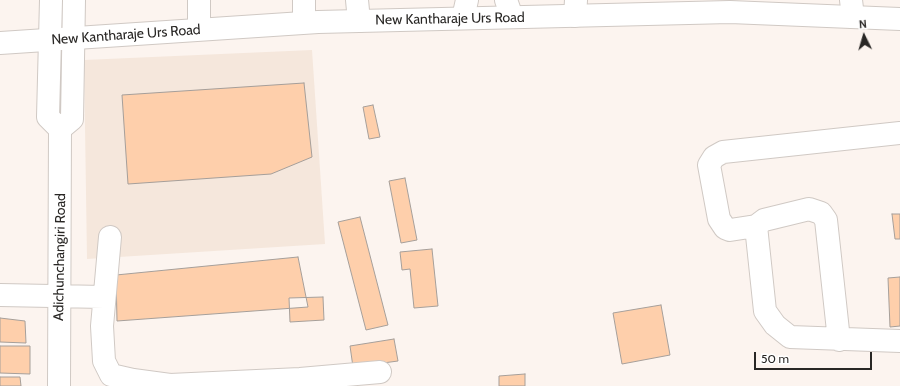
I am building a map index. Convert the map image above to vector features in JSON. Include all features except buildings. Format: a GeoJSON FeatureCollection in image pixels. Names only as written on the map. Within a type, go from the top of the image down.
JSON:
{"type":"FeatureCollection","features":[{"type":"Feature","properties":{"kind":"street"},"geometry":{"type":"LineString","coordinates":[[51,0],[48,117],[60,129],[72,118],[74,0]]}},
{"type":"Feature","properties":{"kind":"street"},"geometry":{"type":"LineString","coordinates":[[199,0],[199,29]]}},
{"type":"Feature","properties":{"kind":"street"},"geometry":{"type":"LineString","coordinates":[[304,0],[304,22]]}},
{"type":"Feature","properties":{"kind":"street","name":"New Kantharaje Urs Road"},"geometry":{"type":"LineString","coordinates":[[0,43],[304,22],[358,10],[738,7],[852,9],[900,18]]}},
{"type":"Feature","properties":{"kind":"street","name":"Adichunchangiri Road"},"geometry":{"type":"LineString","coordinates":[[59,386],[58,297],[61,221],[60,129]]}},
{"type":"Feature","properties":{"kind":"street"},"geometry":{"type":"LineString","coordinates":[[839,340],[826,220],[821,213],[809,209],[764,220],[756,226],[730,230],[725,228],[719,219],[709,165],[714,157],[723,152],[900,133]]}},
{"type":"Feature","properties":{"kind":"street"},"geometry":{"type":"LineString","coordinates":[[756,226],[766,311],[775,325],[790,337],[839,340],[900,341]]}},
{"type":"Feature","properties":{"kind":"street"},"geometry":{"type":"LineString","coordinates":[[110,237],[102,326],[104,361],[111,375],[133,380],[170,385],[300,379],[380,372]]}},
{"type":"Feature","properties":{"kind":"street"},"geometry":{"type":"LineString","coordinates":[[0,296],[104,297]]}},
{"type":"Feature","properties":{"kind":"shaded area"},"geometry":{"type":"Polygon","coordinates":[[[312,50],[325,244],[87,259],[84,60],[312,50]]]}}]}
